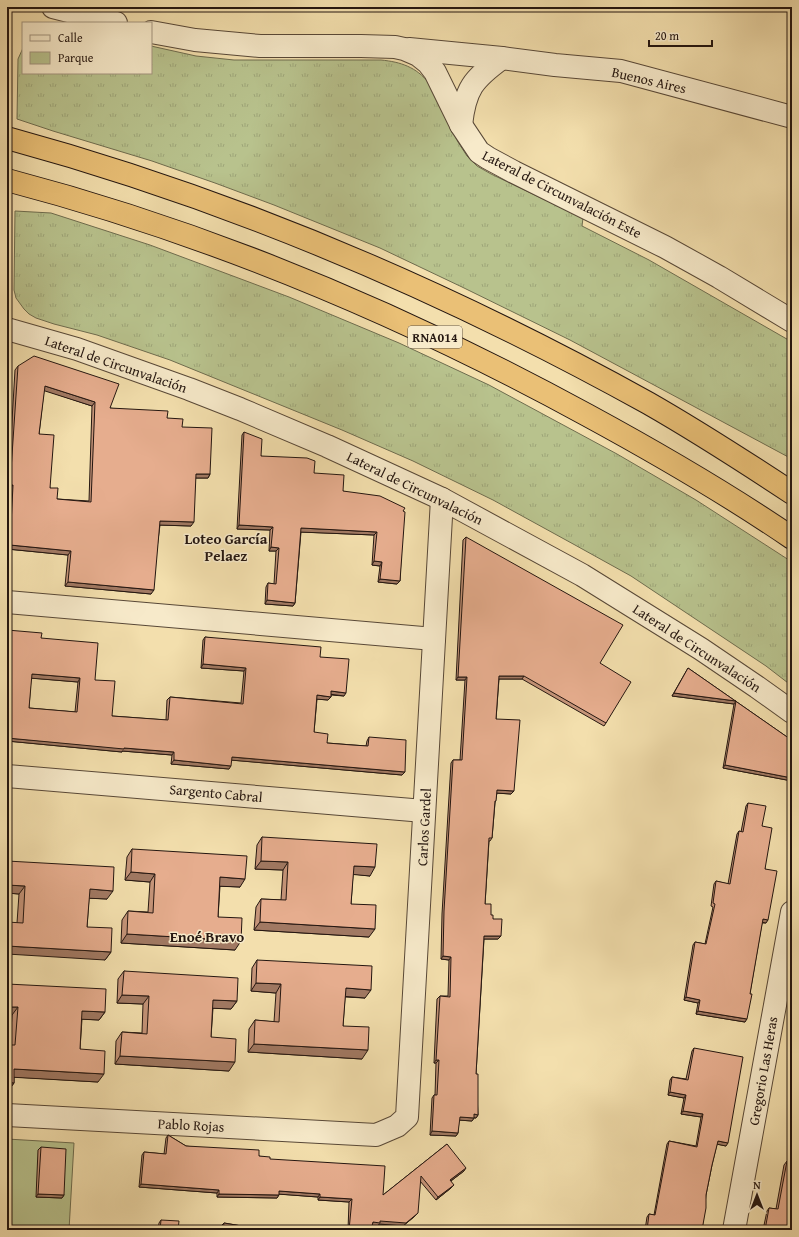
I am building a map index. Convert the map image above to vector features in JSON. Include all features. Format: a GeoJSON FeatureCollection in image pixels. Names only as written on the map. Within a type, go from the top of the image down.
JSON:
{"type":"FeatureCollection","features":[{"type":"Feature","properties":{"kind":"highway","name":"RNA014"},"geometry":{"type":"LineString","coordinates":[[7,138],[209,202],[318,244],[432,293],[531,341],[648,404],[708,439],[792,493]]}},
{"type":"Feature","properties":{"kind":"highway","name":"RNA014"},"geometry":{"type":"LineString","coordinates":[[7,180],[122,213],[226,250],[350,299],[417,329],[484,360],[625,435],[719,490],[792,538]]}},
{"type":"Feature","properties":{"kind":"highway"},"geometry":{"type":"LineString","coordinates":[[648,404],[792,476]]}},
{"type":"Feature","properties":{"kind":"street"},"geometry":{"type":"LineString","coordinates":[[53,7],[112,22]]}},
{"type":"Feature","properties":{"kind":"street","name":"Lateral de Circunvalación Este"},"geometry":{"type":"LineString","coordinates":[[152,32],[194,40],[260,46],[361,46],[404,48],[418,55],[428,63],[435,72],[461,125],[479,152],[488,158],[665,247],[719,277],[792,321]]}},
{"type":"Feature","properties":{"kind":"street","name":"Buenos Aires"},"geometry":{"type":"LineString","coordinates":[[404,48],[621,71],[792,118]]}},
{"type":"Feature","properties":{"kind":"street"},"geometry":{"type":"LineString","coordinates":[[461,125],[463,108],[471,87],[485,70],[502,58]]}},
{"type":"Feature","properties":{"kind":"street","name":"Lateral de Circunvalación"},"geometry":{"type":"LineString","coordinates":[[7,329],[77,350],[196,392],[327,446],[442,499],[582,575],[701,649],[792,712]]}},
{"type":"Feature","properties":{"kind":"street","name":"Carlos Gardel"},"geometry":{"type":"LineString","coordinates":[[376,1135],[397,1126],[407,1117],[442,499]]}},
{"type":"Feature","properties":{"kind":"street"},"geometry":{"type":"LineString","coordinates":[[7,602],[434,639]]}},
{"type":"Feature","properties":{"kind":"street","name":"Sargento Cabral"},"geometry":{"type":"LineString","coordinates":[[7,776],[424,811]]}},
{"type":"Feature","properties":{"kind":"street","name":"Gregorio Las Heras"},"geometry":{"type":"LineString","coordinates":[[734,1230],[792,912]]}},
{"type":"Feature","properties":{"kind":"street","name":"Pablo Rojas"},"geometry":{"type":"LineString","coordinates":[[7,1115],[376,1135]]}},
{"type":"Feature","properties":{"kind":"green space"},"geometry":{"type":"Polygon","coordinates":[[[152,46],[196,56],[234,60],[381,60],[408,66],[419,73],[429,83],[458,142],[467,156],[477,166],[583,218],[582,226],[649,260],[792,342],[792,459],[570,340],[380,248],[215,183],[152,161],[17,119],[18,59],[22,50],[22,74],[152,74],[152,46]]]}},
{"type":"Feature","properties":{"kind":"green space"},"geometry":{"type":"Polygon","coordinates":[[[15,211],[51,213],[150,245],[289,297],[399,343],[489,385],[617,454],[696,500],[792,562],[792,686],[766,666],[631,576],[493,500],[413,461],[342,430],[170,360],[97,335],[54,324],[29,314],[16,298],[14,290],[15,211]]]}},
{"type":"Feature","properties":{"kind":"green space"},"geometry":{"type":"Polygon","coordinates":[[[7,1139],[74,1143],[69,1230],[7,1230],[7,1139]]]}},
{"type":"Feature","properties":{"kind":"building"},"geometry":{"type":"Polygon","coordinates":[[[34,356],[119,384],[110,408],[168,411],[167,418],[183,419],[182,427],[212,428],[210,474],[196,474],[194,522],[160,521],[154,590],[68,582],[71,551],[10,545],[13,485],[10,485],[18,366],[34,356]],[[45,386],[39,434],[54,435],[50,488],[58,488],[57,499],[91,502],[95,402],[45,386]]]}},
{"type":"Feature","properties":{"kind":"building"},"geometry":{"type":"Polygon","coordinates":[[[244,432],[262,439],[261,456],[307,458],[315,461],[314,473],[344,475],[343,491],[380,496],[405,508],[403,511],[405,512],[400,581],[380,579],[382,562],[374,561],[377,532],[301,528],[295,603],[267,600],[268,583],[276,584],[279,548],[271,547],[273,527],[239,525],[244,432]]]}},
{"type":"Feature","properties":{"kind":"building"},"geometry":{"type":"Polygon","coordinates":[[[466,537],[623,625],[600,663],[631,682],[606,723],[524,676],[499,676],[496,719],[520,720],[514,791],[497,790],[492,838],[489,838],[485,904],[491,904],[491,915],[493,915],[493,919],[502,919],[501,936],[484,936],[476,1074],[478,1074],[478,1115],[474,1114],[474,1118],[460,1117],[458,1133],[432,1131],[434,1095],[437,1095],[439,1060],[436,1060],[440,996],[450,997],[451,957],[443,956],[444,911],[453,760],[462,760],[467,677],[458,677],[466,537]]]}},
{"type":"Feature","properties":{"kind":"building"},"geometry":{"type":"Polygon","coordinates":[[[7,630],[42,633],[41,638],[98,643],[95,680],[115,681],[112,716],[168,720],[170,697],[243,704],[246,668],[203,664],[205,637],[321,647],[320,657],[349,659],[346,693],[331,691],[331,697],[317,695],[314,732],[328,734],[327,743],[368,746],[369,737],[406,740],[405,772],[232,757],[231,766],[174,760],[174,752],[7,738],[7,630]],[[32,674],[29,708],[77,712],[80,678],[32,674]]]}},
{"type":"Feature","properties":{"kind":"building"},"geometry":{"type":"Polygon","coordinates":[[[688,668],[735,701],[674,693],[688,668]]]}},
{"type":"Feature","properties":{"kind":"building"},"geometry":{"type":"Polygon","coordinates":[[[736,701],[790,739],[792,746],[792,778],[725,765],[736,701]]]}},
{"type":"Feature","properties":{"kind":"building"},"geometry":{"type":"Polygon","coordinates":[[[748,803],[766,806],[762,826],[772,828],[765,869],[777,871],[768,920],[763,919],[747,1019],[698,1011],[700,1000],[686,997],[695,942],[706,944],[715,904],[713,903],[716,881],[730,884],[739,831],[743,832],[748,803]]]}},
{"type":"Feature","properties":{"kind":"building"},"geometry":{"type":"Polygon","coordinates":[[[262,837],[377,844],[375,867],[354,866],[351,904],[376,905],[375,929],[260,922],[261,899],[286,900],[288,862],[261,861],[262,837]]]}},
{"type":"Feature","properties":{"kind":"building"},"geometry":{"type":"Polygon","coordinates":[[[132,849],[247,856],[245,879],[220,877],[218,917],[242,918],[241,941],[127,934],[128,911],[153,913],[155,874],[131,872],[132,849]]]}},
{"type":"Feature","properties":{"kind":"building"},"geometry":{"type":"Polygon","coordinates":[[[7,861],[114,867],[113,891],[90,889],[87,927],[112,928],[111,952],[7,946],[7,922],[23,923],[25,886],[7,885],[7,861]]]}},
{"type":"Feature","properties":{"kind":"building"},"geometry":{"type":"Polygon","coordinates":[[[257,960],[372,966],[371,990],[346,988],[343,1026],[369,1027],[368,1050],[254,1044],[255,1020],[279,1022],[281,984],[256,983],[257,960]]]}},
{"type":"Feature","properties":{"kind":"building"},"geometry":{"type":"Polygon","coordinates":[[[124,971],[238,978],[237,1001],[213,1000],[211,1037],[236,1039],[235,1062],[120,1056],[122,1032],[147,1034],[149,996],[122,995],[124,971]]]}},
{"type":"Feature","properties":{"kind":"building"},"geometry":{"type":"Polygon","coordinates":[[[7,984],[106,989],[105,1012],[82,1011],[80,1049],[105,1051],[104,1074],[14,1069],[14,1083],[7,1082],[7,1045],[15,1045],[18,1007],[7,1007],[7,984]]]}},
{"type":"Feature","properties":{"kind":"building"},"geometry":{"type":"Polygon","coordinates":[[[694,1048],[743,1057],[728,1143],[718,1141],[706,1195],[706,1208],[702,1230],[647,1230],[649,1214],[655,1215],[669,1141],[697,1147],[703,1114],[683,1111],[686,1095],[670,1092],[672,1077],[688,1080],[694,1048]]]}},
{"type":"Feature","properties":{"kind":"building"},"geometry":{"type":"Polygon","coordinates":[[[168,1135],[186,1146],[259,1150],[259,1156],[270,1157],[270,1159],[385,1166],[383,1195],[447,1144],[466,1168],[450,1180],[454,1185],[438,1197],[421,1176],[418,1213],[406,1223],[380,1221],[380,1223],[373,1222],[371,1230],[349,1230],[352,1199],[320,1197],[320,1194],[279,1191],[279,1195],[219,1194],[219,1190],[141,1184],[144,1152],[166,1154],[168,1135]]]}},
{"type":"Feature","properties":{"kind":"building"},"geometry":{"type":"Polygon","coordinates":[[[41,1147],[66,1149],[64,1195],[38,1194],[41,1147]]]}},
{"type":"Feature","properties":{"kind":"building"},"geometry":{"type":"Polygon","coordinates":[[[787,1161],[792,1162],[792,1230],[765,1230],[769,1208],[778,1209],[787,1161]]]}},
{"type":"Feature","properties":{"kind":"building"},"geometry":{"type":"Polygon","coordinates":[[[161,1220],[179,1221],[178,1230],[160,1230],[161,1220]]]}},
{"type":"Feature","properties":{"kind":"building"},"geometry":{"type":"Polygon","coordinates":[[[224,1223],[265,1230],[223,1230],[224,1223]]]}},
{"type":"Feature","properties":{"kind":"district","name":"Loteo García Pelaez"},"geometry":{"type":"Point","coordinates":[226,546]}},
{"type":"Feature","properties":{"kind":"district","name":"Enoé Bravo"},"geometry":{"type":"Point","coordinates":[207,936]}}]}
